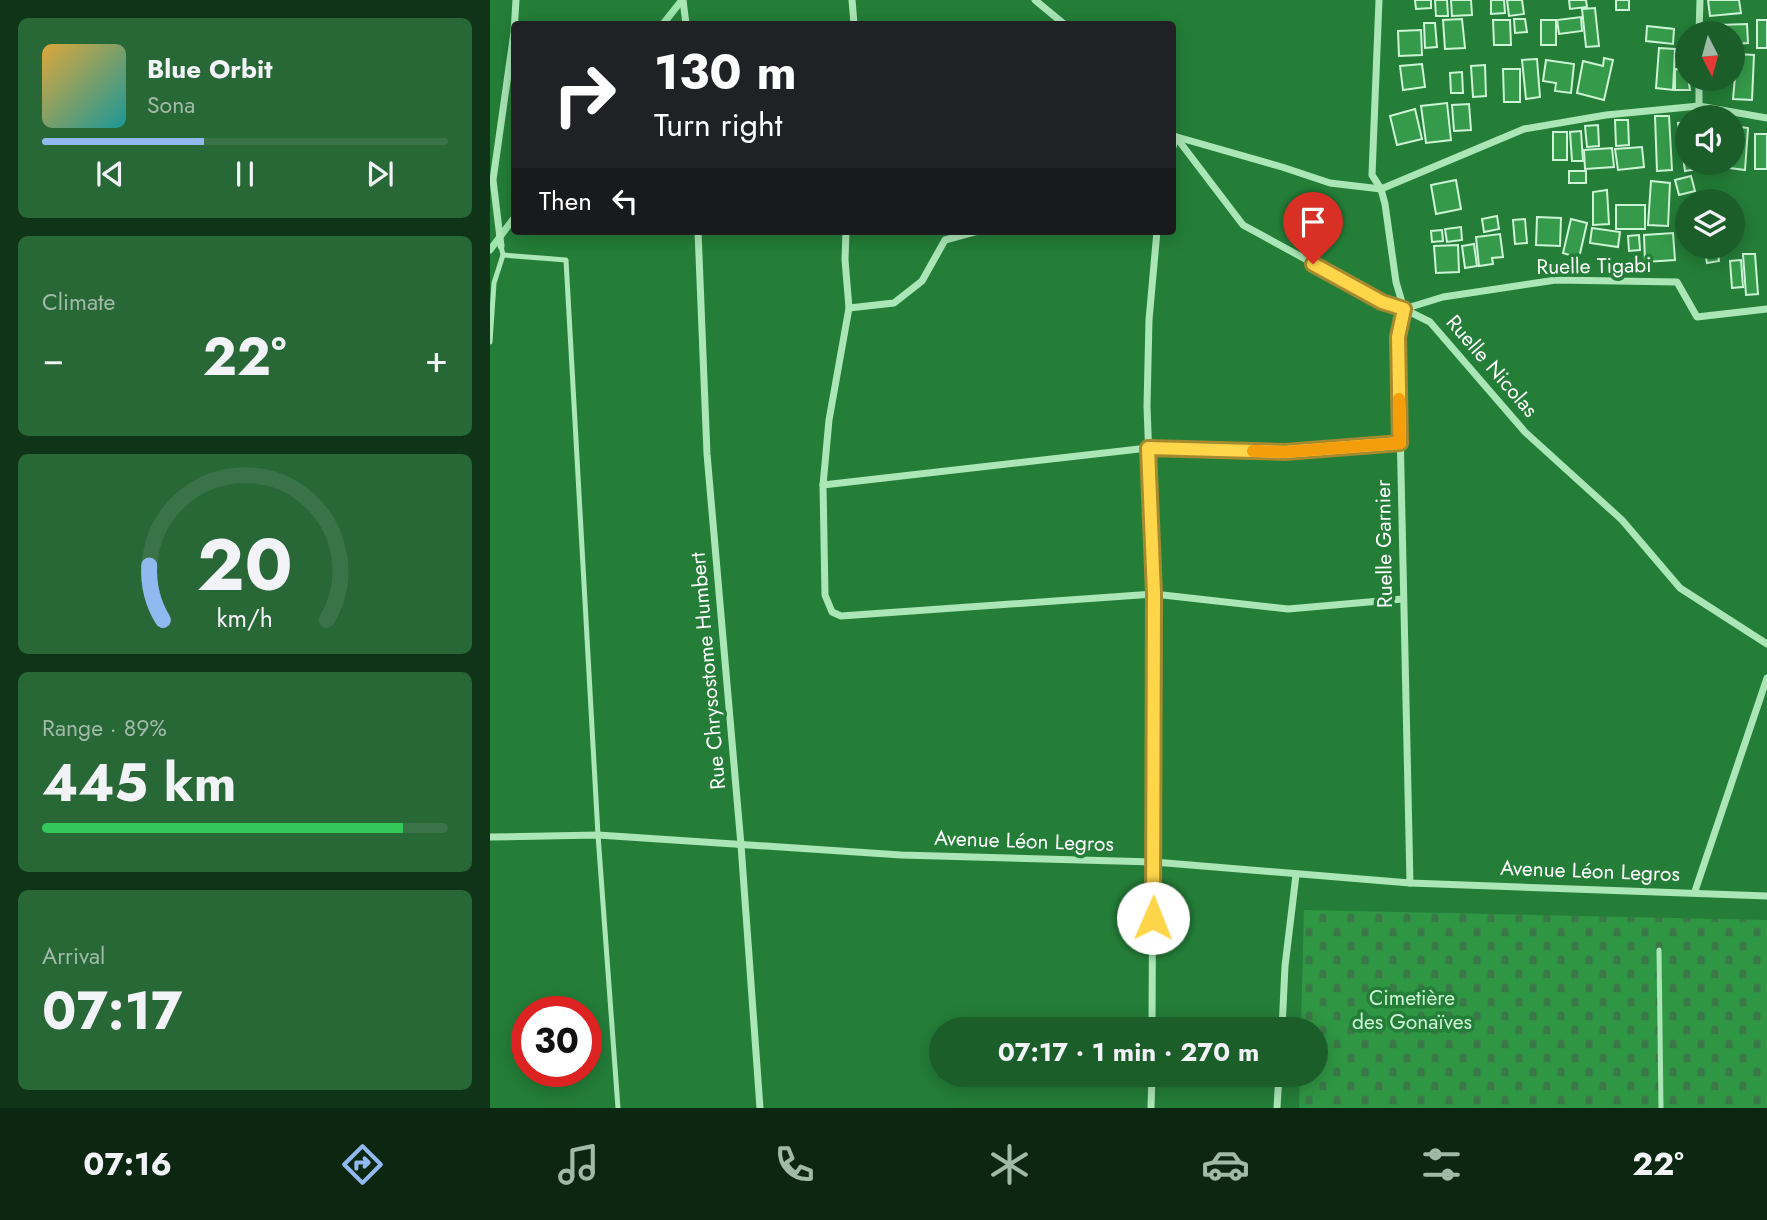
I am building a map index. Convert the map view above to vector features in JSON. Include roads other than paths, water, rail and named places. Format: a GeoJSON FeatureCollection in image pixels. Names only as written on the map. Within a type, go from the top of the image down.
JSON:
{"type":"FeatureCollection","features":[{"type":"Feature","properties":{"kind":"street"},"geometry":{"type":"LineString","coordinates":[[515,21],[516,0]]}},
{"type":"Feature","properties":{"kind":"street"},"geometry":{"type":"LineString","coordinates":[[683,0],[686,20]]}},
{"type":"Feature","properties":{"kind":"street"},"geometry":{"type":"LineString","coordinates":[[852,0],[854,21]]}},
{"type":"Feature","properties":{"kind":"street"},"geometry":{"type":"LineString","coordinates":[[1035,0],[1060,21]]}},
{"type":"Feature","properties":{"kind":"street","name":"Ruelle Garnier"},"geometry":{"type":"LineString","coordinates":[[1378,0],[1372,175],[1381,189],[1385,204],[1395,282],[1404,309],[1398,337],[1410,883]]}},
{"type":"Feature","properties":{"kind":"street"},"geometry":{"type":"LineString","coordinates":[[1699,21],[1700,0]]}},
{"type":"Feature","properties":{"kind":"street"},"geometry":{"type":"LineString","coordinates":[[501,246],[493,180],[511,53]]}},
{"type":"Feature","properties":{"kind":"street"},"geometry":{"type":"LineString","coordinates":[[1176,136],[1330,183],[1381,189],[1524,130],[1606,115],[1675,108]]}},
{"type":"Feature","properties":{"kind":"street"},"geometry":{"type":"LineString","coordinates":[[1745,114],[1767,118]]}},
{"type":"Feature","properties":{"kind":"street","name":"Ruelle Nicolas"},"geometry":{"type":"LineString","coordinates":[[1176,138],[1243,225],[1382,302],[1430,322],[1525,432],[1622,520],[1680,588],[1767,644]]}},
{"type":"Feature","properties":{"kind":"street","name":"Rue Chrysostome Humbert"},"geometry":{"type":"LineString","coordinates":[[698,235],[707,454],[741,845],[760,1108]]}},
{"type":"Feature","properties":{"kind":"street"},"geometry":{"type":"LineString","coordinates":[[846,235],[849,308],[828,419],[823,485],[825,595],[832,612],[841,616],[1154,594],[1287,609],[1403,600]]}},
{"type":"Feature","properties":{"kind":"street"},"geometry":{"type":"LineString","coordinates":[[849,308],[894,303],[922,281],[945,240],[963,235]]}},
{"type":"Feature","properties":{"kind":"street"},"geometry":{"type":"LineString","coordinates":[[1152,1017],[1154,594],[1148,448],[1149,320],[1157,235]]}},
{"type":"Feature","properties":{"kind":"street","name":"Ruelle Tigabi"},"geometry":{"type":"LineString","coordinates":[[1404,309],[1443,297],[1556,280],[1676,282],[1697,317],[1767,309]]}},
{"type":"Feature","properties":{"kind":"street"},"geometry":{"type":"LineString","coordinates":[[823,485],[1148,448],[1285,452],[1400,443]]}},
{"type":"Feature","properties":{"kind":"street"},"geometry":{"type":"LineString","coordinates":[[1695,891],[1767,678]]}},
{"type":"Feature","properties":{"kind":"street","name":"Avenue Léon Legros"},"geometry":{"type":"LineString","coordinates":[[490,837],[598,835],[901,855],[1154,862],[1410,883],[1695,891],[1767,896]]}},
{"type":"Feature","properties":{"kind":"street"},"geometry":{"type":"LineString","coordinates":[[1283,1017],[1285,966],[1296,875]]}},
{"type":"Feature","properties":{"kind":"street"},"geometry":{"type":"LineString","coordinates":[[1151,1108],[1152,1087]]}},
{"type":"Feature","properties":{"kind":"street"},"geometry":{"type":"LineString","coordinates":[[1278,1108],[1279,1087]]}},
{"type":"Feature","properties":{"kind":"lane"},"geometry":{"type":"LineString","coordinates":[[490,342],[494,283],[503,255],[501,246]]}},
{"type":"Feature","properties":{"kind":"lane"},"geometry":{"type":"LineString","coordinates":[[503,255],[566,260],[598,835],[618,1108]]}},
{"type":"Feature","properties":{"kind":"lane"},"geometry":{"type":"LineString","coordinates":[[1658,950],[1661,1108]]}},
{"type":"Feature","properties":{"kind":"waterway"},"geometry":{"type":"LineString","coordinates":[[665,21],[682,0]]}},
{"type":"Feature","properties":{"kind":"waterway"},"geometry":{"type":"LineString","coordinates":[[490,250],[511,222]]}},
{"type":"Feature","properties":{"kind":"park label","name":"Cimetière des Gonaïves"},"geometry":{"type":"Point","coordinates":[1412,1010]}}]}
